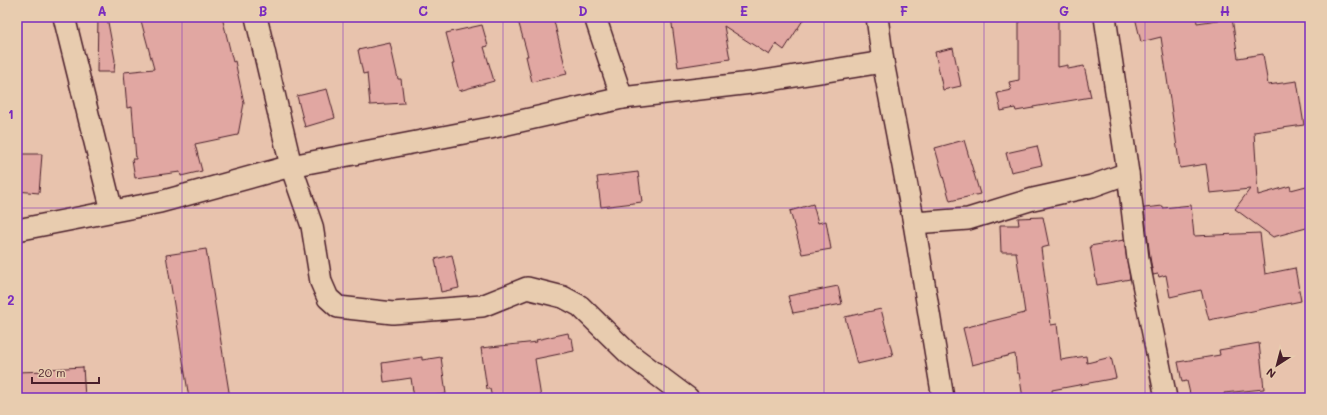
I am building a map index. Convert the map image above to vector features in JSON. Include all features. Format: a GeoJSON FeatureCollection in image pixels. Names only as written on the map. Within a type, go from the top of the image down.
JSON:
{"type":"FeatureCollection","features":[{"type":"Feature","properties":{"kind":"street"},"geometry":{"type":"LineString","coordinates":[[64,17],[112,211]]}},
{"type":"Feature","properties":{"kind":"street"},"geometry":{"type":"LineString","coordinates":[[256,17],[291,166],[312,226],[321,282],[328,298],[338,307],[393,314],[482,306],[526,288],[563,297],[580,306],[628,353],[688,398]]}},
{"type":"Feature","properties":{"kind":"street"},"geometry":{"type":"LineString","coordinates":[[595,17],[622,98]]}},
{"type":"Feature","properties":{"kind":"street"},"geometry":{"type":"LineString","coordinates":[[877,17],[883,62],[914,223],[943,398]]}},
{"type":"Feature","properties":{"kind":"street"},"geometry":{"type":"LineString","coordinates":[[1105,17],[1128,173],[1138,259],[1166,398]]}},
{"type":"Feature","properties":{"kind":"street"},"geometry":{"type":"LineString","coordinates":[[17,230],[160,202],[291,166],[490,128],[622,98],[751,83],[883,62]]}},
{"type":"Feature","properties":{"kind":"street"},"geometry":{"type":"LineString","coordinates":[[914,223],[968,220],[1033,199],[1092,186],[1128,173]]}},
{"type":"Feature","properties":{"kind":"building"},"geometry":{"type":"Polygon","coordinates":[[[98,17],[107,17],[115,60],[114,72],[97,72],[98,17]]]}},
{"type":"Feature","properties":{"kind":"building"},"geometry":{"type":"Polygon","coordinates":[[[140,17],[222,17],[233,62],[235,61],[244,103],[238,135],[195,144],[202,171],[181,176],[180,172],[135,178],[132,159],[136,159],[132,107],[127,108],[124,72],[154,69],[140,17]]]}},
{"type":"Feature","properties":{"kind":"building"},"geometry":{"type":"Polygon","coordinates":[[[517,17],[553,17],[567,74],[532,82],[526,56],[528,56],[517,17]]]}},
{"type":"Feature","properties":{"kind":"building"},"geometry":{"type":"Polygon","coordinates":[[[671,17],[805,17],[784,50],[776,44],[769,55],[724,26],[730,59],[678,67],[671,17]]]}},
{"type":"Feature","properties":{"kind":"building"},"geometry":{"type":"Polygon","coordinates":[[[1019,17],[1058,17],[1058,67],[1068,65],[1068,69],[1084,66],[1091,97],[1016,111],[1015,108],[1001,111],[997,93],[1011,90],[1009,82],[1019,80],[1019,17]]]}},
{"type":"Feature","properties":{"kind":"building"},"geometry":{"type":"Polygon","coordinates":[[[1135,17],[1196,17],[1197,23],[1232,18],[1238,58],[1263,54],[1268,85],[1297,81],[1304,125],[1254,132],[1258,195],[1290,186],[1291,190],[1310,185],[1310,227],[1273,237],[1235,209],[1250,189],[1210,193],[1206,164],[1180,168],[1161,37],[1141,42],[1135,17]]]}},
{"type":"Feature","properties":{"kind":"building"},"geometry":{"type":"Polygon","coordinates":[[[482,25],[488,46],[484,47],[494,81],[459,91],[446,33],[482,25]]]}},
{"type":"Feature","properties":{"kind":"building"},"geometry":{"type":"Polygon","coordinates":[[[390,43],[398,79],[401,79],[404,103],[370,105],[367,73],[363,74],[358,50],[390,43]]]}},
{"type":"Feature","properties":{"kind":"building"},"geometry":{"type":"Polygon","coordinates":[[[953,48],[961,86],[943,90],[935,52],[953,48]]]}},
{"type":"Feature","properties":{"kind":"building"},"geometry":{"type":"Polygon","coordinates":[[[327,89],[335,118],[305,127],[297,96],[327,89]]]}},
{"type":"Feature","properties":{"kind":"building"},"geometry":{"type":"Polygon","coordinates":[[[964,140],[980,194],[950,201],[935,148],[964,140]]]}},
{"type":"Feature","properties":{"kind":"building"},"geometry":{"type":"Polygon","coordinates":[[[1037,146],[1042,165],[1011,172],[1006,153],[1037,146]]]}},
{"type":"Feature","properties":{"kind":"building"},"geometry":{"type":"Polygon","coordinates":[[[20,154],[42,154],[39,193],[17,191],[20,154]]]}},
{"type":"Feature","properties":{"kind":"building"},"geometry":{"type":"Polygon","coordinates":[[[638,172],[642,202],[601,207],[597,177],[638,172]]]}},
{"type":"Feature","properties":{"kind":"building"},"geometry":{"type":"Polygon","coordinates":[[[813,204],[818,223],[826,221],[831,249],[802,254],[790,211],[813,204]]]}},
{"type":"Feature","properties":{"kind":"building"},"geometry":{"type":"Polygon","coordinates":[[[1191,205],[1194,236],[1260,233],[1265,274],[1295,268],[1301,301],[1209,320],[1201,290],[1170,297],[1166,275],[1159,277],[1158,274],[1153,275],[1144,208],[1163,206],[1163,208],[1191,205]]]}},
{"type":"Feature","properties":{"kind":"building"},"geometry":{"type":"Polygon","coordinates":[[[1043,217],[1049,246],[1041,248],[1051,325],[1057,324],[1061,360],[1086,356],[1087,363],[1111,357],[1116,378],[1052,390],[1053,398],[1023,398],[1019,373],[1017,373],[1015,354],[972,365],[963,328],[1025,313],[1016,252],[1001,252],[1000,225],[1019,225],[1018,218],[1043,217]]]}},
{"type":"Feature","properties":{"kind":"building"},"geometry":{"type":"Polygon","coordinates":[[[1124,240],[1130,279],[1097,285],[1090,246],[1124,240]]]}},
{"type":"Feature","properties":{"kind":"building"},"geometry":{"type":"Polygon","coordinates":[[[206,249],[230,398],[189,398],[166,255],[206,249]]]}},
{"type":"Feature","properties":{"kind":"building"},"geometry":{"type":"Polygon","coordinates":[[[452,255],[459,288],[441,292],[435,259],[452,255]]]}},
{"type":"Feature","properties":{"kind":"building"},"geometry":{"type":"Polygon","coordinates":[[[838,286],[842,304],[793,313],[788,296],[838,286]]]}},
{"type":"Feature","properties":{"kind":"building"},"geometry":{"type":"Polygon","coordinates":[[[881,309],[893,356],[857,364],[845,317],[881,309]]]}},
{"type":"Feature","properties":{"kind":"building"},"geometry":{"type":"Polygon","coordinates":[[[568,333],[569,338],[572,338],[574,351],[535,359],[541,398],[492,398],[490,389],[487,389],[481,348],[537,342],[536,340],[568,333]]]}},
{"type":"Feature","properties":{"kind":"building"},"geometry":{"type":"Polygon","coordinates":[[[1259,343],[1264,389],[1224,393],[1225,398],[1191,398],[1187,381],[1182,382],[1178,362],[1220,355],[1219,350],[1259,343]]]}},
{"type":"Feature","properties":{"kind":"building"},"geometry":{"type":"Polygon","coordinates":[[[422,357],[422,360],[441,357],[446,394],[414,398],[411,378],[384,382],[382,363],[422,357]]]}},
{"type":"Feature","properties":{"kind":"building"},"geometry":{"type":"Polygon","coordinates":[[[83,367],[85,398],[17,398],[17,372],[48,371],[48,369],[83,367]]]}}]}
